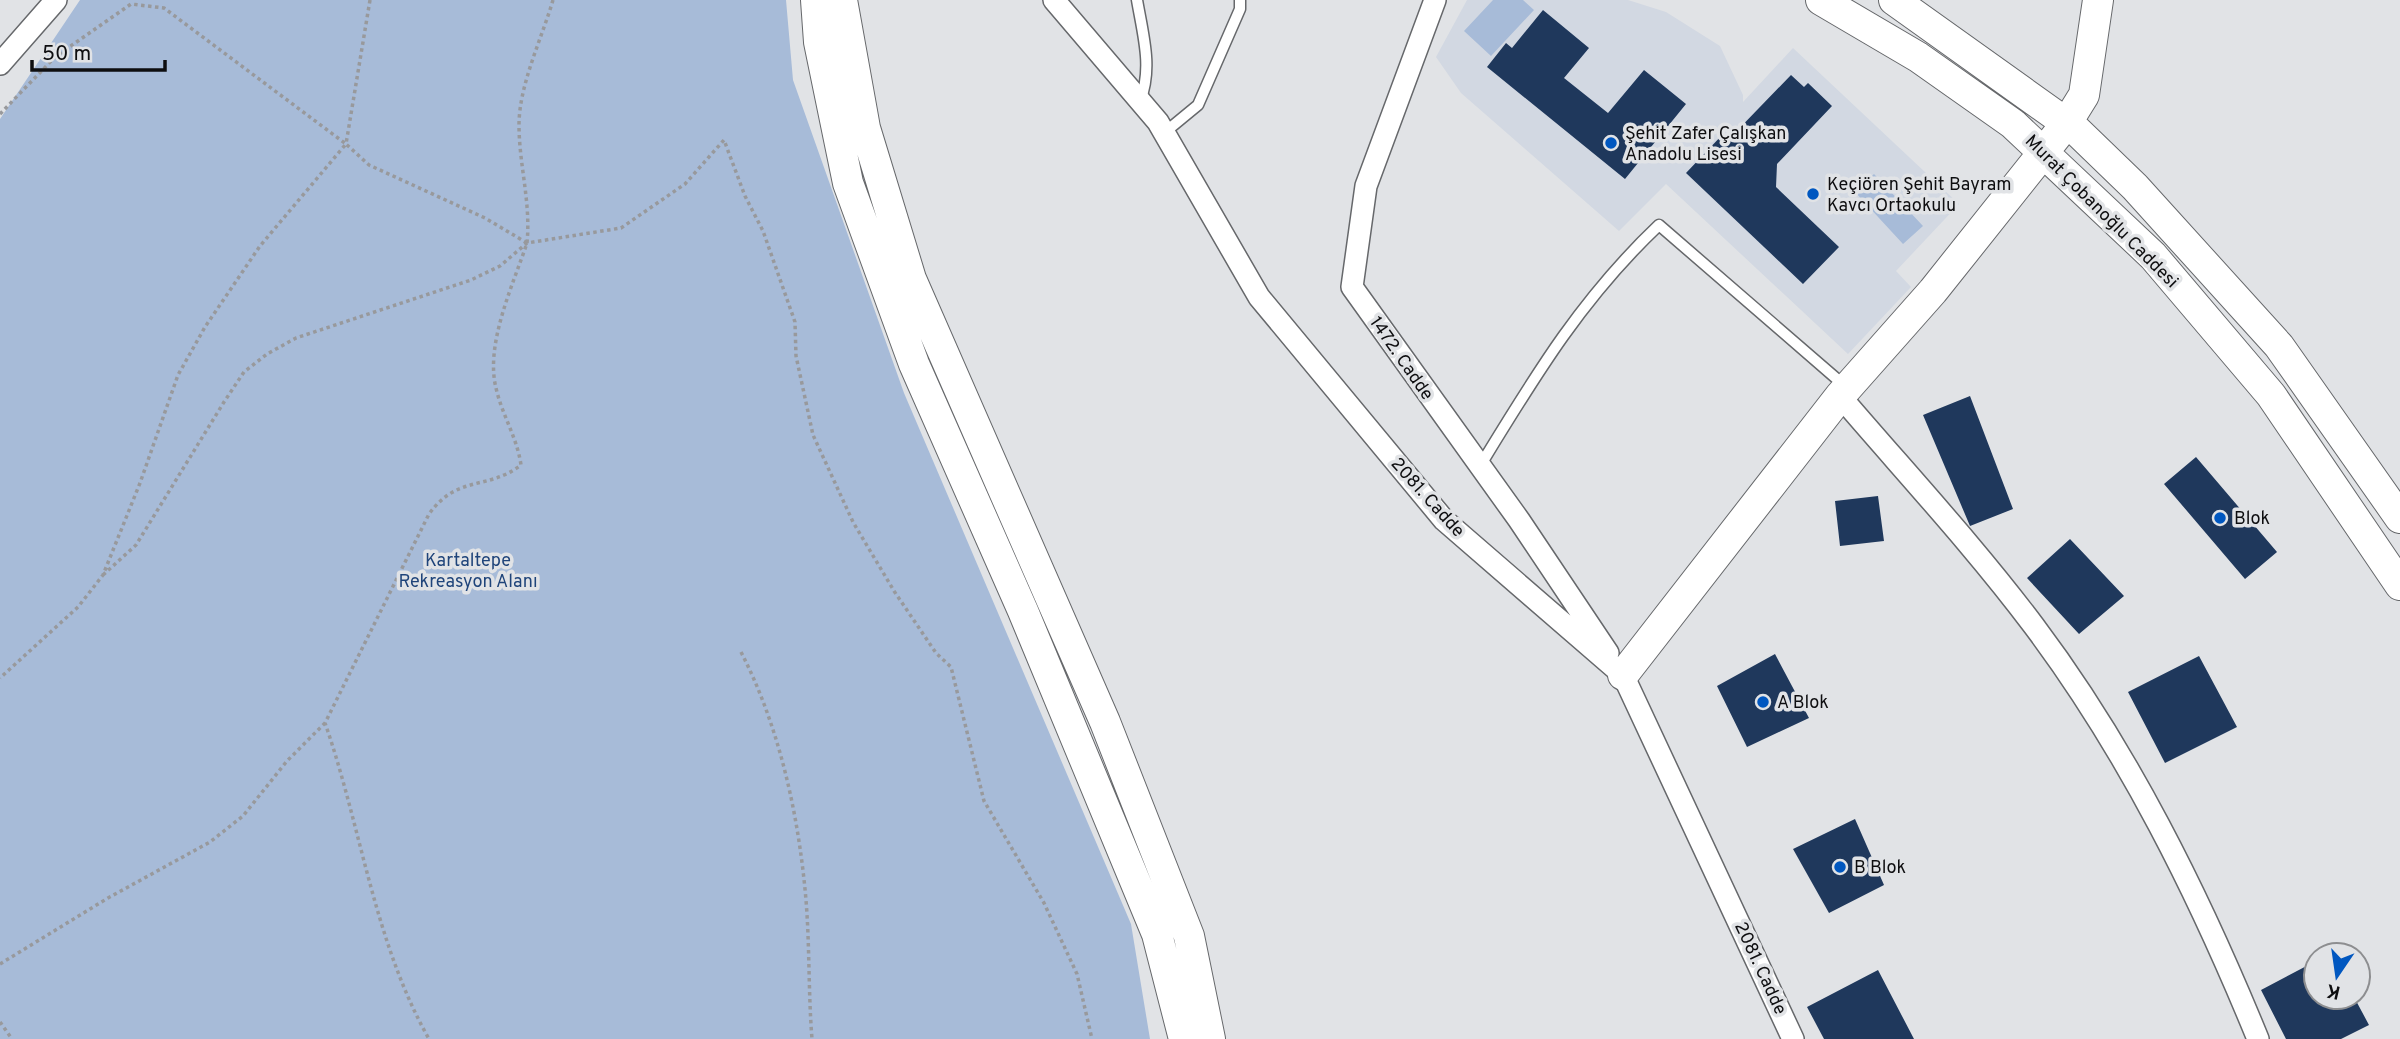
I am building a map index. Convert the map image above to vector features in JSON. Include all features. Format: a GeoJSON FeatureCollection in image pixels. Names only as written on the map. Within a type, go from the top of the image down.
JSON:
{"type":"FeatureCollection","features":[{"type":"Feature","properties":{"kind":"main road"},"geometry":{"type":"LineString","coordinates":[[816,0],[819,42],[848,183],[914,364],[1023,611],[1157,933],[1184,1039]]}},
{"type":"Feature","properties":{"kind":"main road"},"geometry":{"type":"LineString","coordinates":[[842,0],[865,128],[911,279],[1105,722],[1189,936],[1210,1039]]}},
{"type":"Feature","properties":{"kind":"main road","name":"Murat Çobanoğlu Caddesi"},"geometry":{"type":"LineString","coordinates":[[1821,0],[1918,57],[2013,124],[2153,256],[2271,395],[2400,585]]}},
{"type":"Feature","properties":{"kind":"main road","name":"Murat Çobanoğlu Caddesi"},"geometry":{"type":"LineString","coordinates":[[1894,0],[2066,124],[2135,187],[2222,279],[2279,346],[2400,518]]}},
{"type":"Feature","properties":{"kind":"main road"},"geometry":{"type":"LineString","coordinates":[[1623,675],[1844,392],[1933,291],[2066,124],[2084,95],[2098,0]]}},
{"type":"Feature","properties":{"kind":"street"},"geometry":{"type":"LineString","coordinates":[[0,64],[56,0]]}},
{"type":"Feature","properties":{"kind":"street","name":"2081. Cadde"},"geometry":{"type":"LineString","coordinates":[[1054,0],[1164,133],[1259,297],[1444,520],[1623,675],[1793,1039]]}},
{"type":"Feature","properties":{"kind":"street","name":"1472. Cadde"},"geometry":{"type":"LineString","coordinates":[[1435,0],[1366,186],[1352,287],[1480,466],[1623,675]]}},
{"type":"Feature","properties":{"kind":"street"},"geometry":{"type":"LineString","coordinates":[[1844,392],[2035,627],[2106,735],[2160,823],[2258,1039]]}},
{"type":"Feature","properties":{"kind":"lane"},"geometry":{"type":"LineString","coordinates":[[1137,0],[1148,67],[1147,82],[1140,101]]}},
{"type":"Feature","properties":{"kind":"lane"},"geometry":{"type":"LineString","coordinates":[[1164,133],[1198,105],[1240,9],[1240,0]]}},
{"type":"Feature","properties":{"kind":"lane"},"geometry":{"type":"LineString","coordinates":[[1480,466],[1579,311],[1605,279],[1659,225],[1844,392]]}},
{"type":"Feature","properties":{"kind":"path"},"geometry":{"type":"LineString","coordinates":[[103,575],[141,482],[178,375],[205,327],[260,246],[346,144],[370,0]]}},
{"type":"Feature","properties":{"kind":"path"},"geometry":{"type":"LineString","coordinates":[[0,964],[108,898],[210,842],[243,816],[287,761],[325,723],[429,514],[440,500],[456,488],[505,477],[521,465],[518,444],[495,387],[493,350],[527,243],[530,216],[519,122],[533,60],[553,0]]}},
{"type":"Feature","properties":{"kind":"path"},"geometry":{"type":"LineString","coordinates":[[0,114],[55,57],[131,4],[164,8],[346,144],[369,166],[485,218],[527,243]]}},
{"type":"Feature","properties":{"kind":"path"},"geometry":{"type":"LineString","coordinates":[[0,678],[79,607],[103,575],[136,545],[230,392],[244,372],[267,354],[296,338],[471,280],[500,266],[527,243],[621,228],[685,184],[724,140],[745,196],[763,231],[795,323],[796,356],[813,435],[853,522],[887,580],[919,629],[951,667],[984,801],[1044,903],[1077,974],[1092,1039]]}},
{"type":"Feature","properties":{"kind":"path"},"geometry":{"type":"LineString","coordinates":[[741,652],[767,708],[801,856],[808,935],[812,1039]]}},
{"type":"Feature","properties":{"kind":"path"},"geometry":{"type":"LineString","coordinates":[[325,723],[344,778],[367,873],[392,950],[418,1019],[429,1039]]}},
{"type":"Feature","properties":{"kind":"path"},"geometry":{"type":"LineString","coordinates":[[0,1022],[12,1039]]}},
{"type":"Feature","properties":{"kind":"shaded area"},"geometry":{"type":"Polygon","coordinates":[[[1467,0],[1628,0],[1666,12],[1720,46],[1743,95],[1743,102],[1793,48],[1959,204],[1896,271],[1911,287],[1848,354],[1666,184],[1619,231],[1461,93],[1436,57],[1467,0]]]}},
{"type":"Feature","properties":{"kind":"green space","name":"Kartaltepe Rekreasyon Alanı"},"geometry":{"type":"Polygon","coordinates":[[[80,0],[786,0],[793,80],[904,393],[1131,924],[1150,1039],[0,1039],[0,119],[80,0]]]}},
{"type":"Feature","properties":{"kind":"green space"},"geometry":{"type":"Polygon","coordinates":[[[1493,0],[1523,0],[1534,10],[1491,56],[1464,31],[1493,0]]]}},
{"type":"Feature","properties":{"kind":"green space"},"geometry":{"type":"Polygon","coordinates":[[[1874,174],[1923,226],[1903,244],[1855,192],[1874,174]]]}},
{"type":"Feature","properties":{"kind":"building"},"geometry":{"type":"Polygon","coordinates":[[[1543,10],[1589,48],[1564,78],[1608,113],[1644,70],[1686,104],[1625,179],[1487,67],[1506,43],[1512,48],[1543,10]]]}},
{"type":"Feature","properties":{"kind":"building"},"geometry":{"type":"Polygon","coordinates":[[[1791,75],[1804,87],[1808,83],[1832,106],[1777,164],[1776,187],[1839,247],[1803,284],[1686,173],[1724,133],[1730,138],[1791,75]]]}},
{"type":"Feature","properties":{"kind":"building"},"geometry":{"type":"Polygon","coordinates":[[[1970,396],[2013,509],[1970,526],[1923,415],[1970,396]]]}},
{"type":"Feature","properties":{"kind":"building","name":"Blok"},"geometry":{"type":"Polygon","coordinates":[[[2196,457],[2277,552],[2245,579],[2164,484],[2196,457]]]}},
{"type":"Feature","properties":{"kind":"building"},"geometry":{"type":"Polygon","coordinates":[[[1878,496],[1884,541],[1840,546],[1835,501],[1878,496]]]}},
{"type":"Feature","properties":{"kind":"building"},"geometry":{"type":"Polygon","coordinates":[[[2070,539],[2124,596],[2079,634],[2027,578],[2070,539]]]}},
{"type":"Feature","properties":{"kind":"building","name":"A Blok"},"geometry":{"type":"Polygon","coordinates":[[[1775,654],[1809,718],[1747,747],[1717,686],[1775,654]]]}},
{"type":"Feature","properties":{"kind":"building"},"geometry":{"type":"Polygon","coordinates":[[[2199,656],[2237,727],[2165,763],[2128,692],[2199,656]]]}},
{"type":"Feature","properties":{"kind":"building","name":"B Blok"},"geometry":{"type":"Polygon","coordinates":[[[1855,819],[1884,885],[1829,913],[1793,849],[1855,819]]]}},
{"type":"Feature","properties":{"kind":"building"},"geometry":{"type":"Polygon","coordinates":[[[2302,968],[2302,1011],[2362,1011],[2369,1025],[2341,1039],[2286,1039],[2261,990],[2302,968]]]}},
{"type":"Feature","properties":{"kind":"building"},"geometry":{"type":"Polygon","coordinates":[[[1878,970],[1914,1039],[1824,1039],[1807,1007],[1878,970]]]}},
{"type":"Feature","properties":{"kind":"place","name":"Şehit Zafer Çalışkan Anadolu Lisesi"},"geometry":{"type":"Point","coordinates":[1611,143]}},
{"type":"Feature","properties":{"kind":"place","name":"Keçiören Şehit Bayram Kavcı Ortaokulu"},"geometry":{"type":"Point","coordinates":[1813,194]}},
{"type":"Feature","properties":{"kind":"place","name":"Blok"},"geometry":{"type":"Point","coordinates":[2220,518]}},
{"type":"Feature","properties":{"kind":"place","name":"A Blok"},"geometry":{"type":"Point","coordinates":[1763,702]}},
{"type":"Feature","properties":{"kind":"place","name":"B Blok"},"geometry":{"type":"Point","coordinates":[1840,867]}}]}
